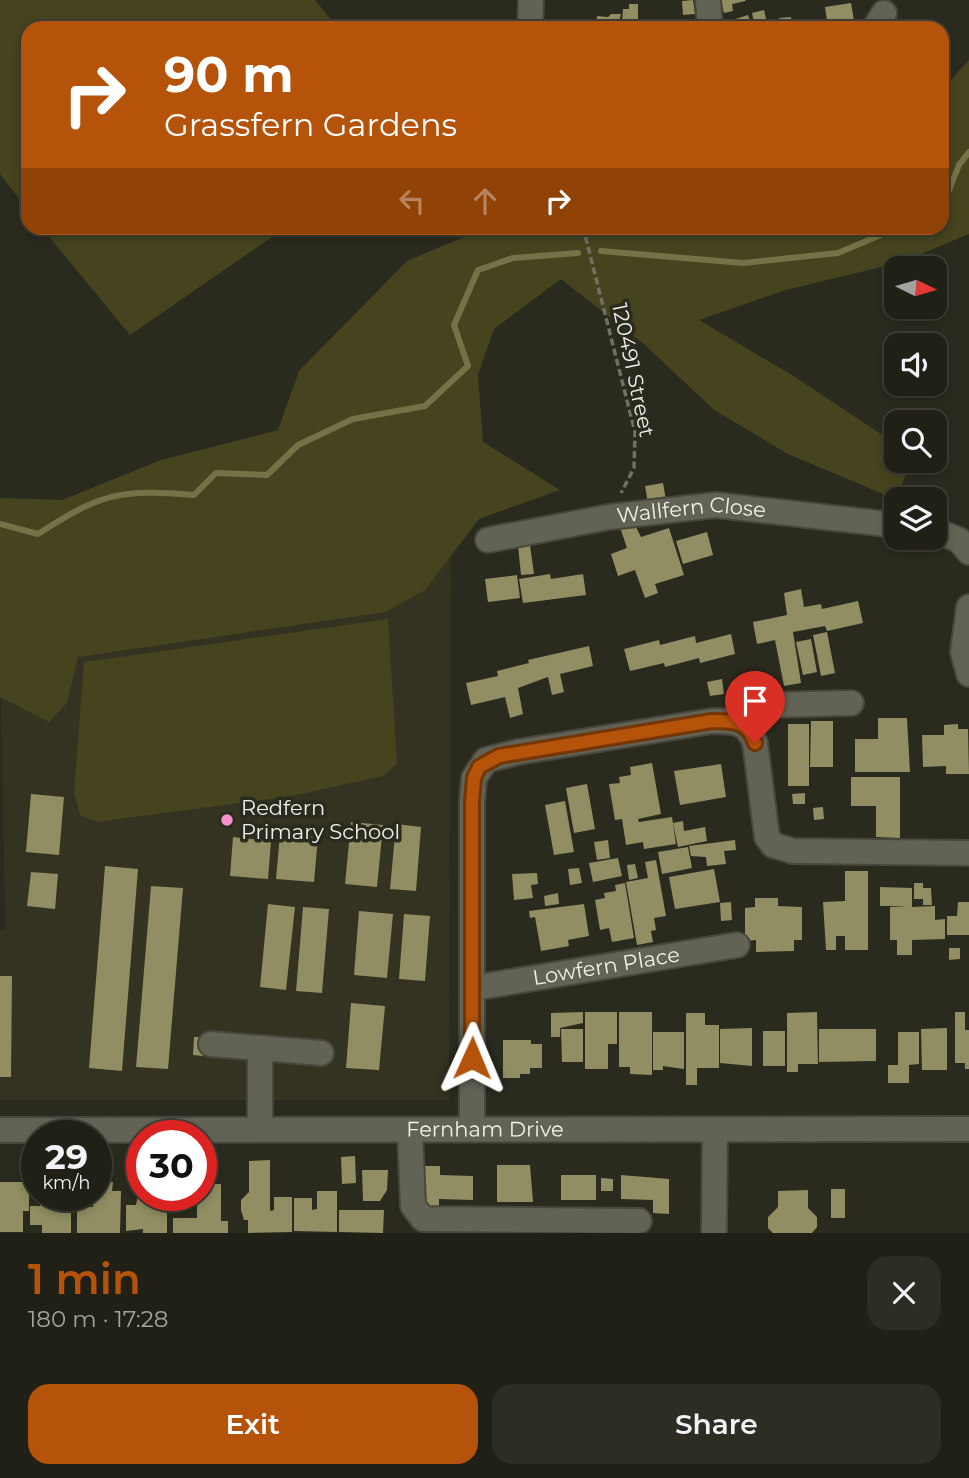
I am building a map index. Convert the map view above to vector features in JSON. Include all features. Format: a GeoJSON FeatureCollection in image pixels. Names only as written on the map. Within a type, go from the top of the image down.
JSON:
{"type":"FeatureCollection","features":[{"type":"Feature","properties":{"kind":"street"},"geometry":{"type":"LineString","coordinates":[[530,21],[531,0]]}},
{"type":"Feature","properties":{"kind":"street"},"geometry":{"type":"LineString","coordinates":[[708,0],[710,21]]}},
{"type":"Feature","properties":{"kind":"street","name":"Wallfern Close"},"geometry":{"type":"LineString","coordinates":[[488,540],[609,517],[716,505],[884,524]]}},
{"type":"Feature","properties":{"kind":"street"},"geometry":{"type":"LineString","coordinates":[[947,535],[958,540],[969,552]]}},
{"type":"Feature","properties":{"kind":"street"},"geometry":{"type":"LineString","coordinates":[[969,607],[963,652],[969,674]]}},
{"type":"Feature","properties":{"kind":"street"},"geometry":{"type":"LineString","coordinates":[[472,1128],[472,802],[474,778],[479,767],[486,761],[518,752],[712,721],[742,723],[769,705],[851,703]]}},
{"type":"Feature","properties":{"kind":"street"},"geometry":{"type":"LineString","coordinates":[[742,723],[751,731],[755,743],[767,837],[773,845],[793,851],[969,853]]}},
{"type":"Feature","properties":{"kind":"street","name":"Lowfern Place"},"geometry":{"type":"LineString","coordinates":[[474,988],[737,945]]}},
{"type":"Feature","properties":{"kind":"street"},"geometry":{"type":"LineString","coordinates":[[211,1044],[321,1053]]}},
{"type":"Feature","properties":{"kind":"street"},"geometry":{"type":"LineString","coordinates":[[260,1048],[260,1129]]}},
{"type":"Feature","properties":{"kind":"street","name":"Fernham Drive"},"geometry":{"type":"LineString","coordinates":[[0,1130],[969,1129]]}},
{"type":"Feature","properties":{"kind":"street"},"geometry":{"type":"LineString","coordinates":[[411,1130],[413,1206],[423,1219],[639,1221]]}},
{"type":"Feature","properties":{"kind":"street"},"geometry":{"type":"LineString","coordinates":[[714,1233],[715,1130]]}},
{"type":"Feature","properties":{"kind":"path","name":"120491 Street"},"geometry":{"type":"LineString","coordinates":[[585,235],[635,432],[634,468],[609,517]]}},
{"type":"Feature","properties":{"kind":"shaded area"},"geometry":{"type":"Polygon","coordinates":[[[0,0],[315,0],[332,21],[21,21],[21,201],[0,174],[0,0]]]}},
{"type":"Feature","properties":{"kind":"shaded area"},"geometry":{"type":"Polygon","coordinates":[[[969,60],[969,234],[916,256],[884,256],[884,266],[786,290],[699,320],[792,375],[884,436],[884,473],[907,473],[901,487],[884,487],[884,494],[788,454],[714,410],[645,345],[561,279],[494,329],[478,375],[483,442],[560,490],[479,519],[425,590],[385,612],[78,657],[67,703],[49,722],[0,697],[0,498],[62,500],[161,460],[278,430],[299,371],[407,261],[468,235],[949,235],[949,81],[969,60]]]}},
{"type":"Feature","properties":{"kind":"shaded area"},"geometry":{"type":"Polygon","coordinates":[[[48,235],[275,235],[130,335],[48,235]]]}},
{"type":"Feature","properties":{"kind":"shaded area","name":"Redfern Primary School"},"geometry":{"type":"Polygon","coordinates":[[[451,554],[449,1100],[0,1100],[0,930],[5,929],[0,626],[451,554]]]}},
{"type":"Feature","properties":{"kind":"shaded area"},"geometry":{"type":"Polygon","coordinates":[[[388,619],[397,763],[384,776],[291,796],[97,822],[80,815],[74,793],[84,662],[388,619]]]}},
{"type":"Feature","properties":{"kind":"building"},"geometry":{"type":"Polygon","coordinates":[[[693,0],[695,14],[683,15],[682,1],[693,0]]]}},
{"type":"Feature","properties":{"kind":"building"},"geometry":{"type":"Polygon","coordinates":[[[721,0],[746,1],[732,4],[733,11],[724,13],[721,0]]]}},
{"type":"Feature","properties":{"kind":"building"},"geometry":{"type":"Polygon","coordinates":[[[851,3],[854,21],[827,21],[825,7],[851,3]]]}},
{"type":"Feature","properties":{"kind":"building"},"geometry":{"type":"Polygon","coordinates":[[[629,4],[638,4],[638,21],[622,21],[623,9],[629,9],[629,4]]]}},
{"type":"Feature","properties":{"kind":"building"},"geometry":{"type":"Polygon","coordinates":[[[764,10],[766,21],[754,21],[752,13],[764,10]]]}},
{"type":"Feature","properties":{"kind":"building"},"geometry":{"type":"Polygon","coordinates":[[[611,14],[621,14],[619,21],[597,21],[597,16],[608,17],[611,14]]]}},
{"type":"Feature","properties":{"kind":"building"},"geometry":{"type":"Polygon","coordinates":[[[748,15],[750,21],[729,21],[748,15]]]}},
{"type":"Feature","properties":{"kind":"building"},"geometry":{"type":"Polygon","coordinates":[[[791,17],[792,21],[780,21],[779,18],[791,17]]]}},
{"type":"Feature","properties":{"kind":"building"},"geometry":{"type":"Polygon","coordinates":[[[663,483],[666,500],[648,503],[645,486],[663,483]]]}},
{"type":"Feature","properties":{"kind":"building"},"geometry":{"type":"Polygon","coordinates":[[[634,523],[641,537],[669,528],[684,575],[655,584],[658,593],[645,598],[635,570],[618,576],[611,554],[627,548],[620,527],[634,523]]]}},
{"type":"Feature","properties":{"kind":"building"},"geometry":{"type":"Polygon","coordinates":[[[707,532],[713,555],[683,564],[676,541],[707,532]]]}},
{"type":"Feature","properties":{"kind":"building"},"geometry":{"type":"Polygon","coordinates":[[[530,545],[534,574],[521,575],[518,546],[530,545]]]}},
{"type":"Feature","properties":{"kind":"building"},"geometry":{"type":"Polygon","coordinates":[[[550,574],[551,579],[583,574],[586,595],[523,603],[519,579],[550,574]]]}},
{"type":"Feature","properties":{"kind":"building"},"geometry":{"type":"Polygon","coordinates":[[[517,575],[520,598],[488,602],[485,579],[517,575]]]}},
{"type":"Feature","properties":{"kind":"building"},"geometry":{"type":"Polygon","coordinates":[[[801,589],[804,607],[821,604],[822,609],[858,601],[863,623],[827,631],[825,626],[793,632],[801,683],[784,686],[775,640],[757,644],[753,622],[787,615],[784,593],[801,589]]]}},
{"type":"Feature","properties":{"kind":"building"},"geometry":{"type":"Polygon","coordinates":[[[827,632],[835,673],[821,676],[813,635],[827,632]]]}},
{"type":"Feature","properties":{"kind":"building"},"geometry":{"type":"Polygon","coordinates":[[[731,634],[735,654],[700,663],[699,658],[665,667],[664,663],[630,671],[624,649],[659,640],[660,645],[695,636],[696,643],[731,634]]]}},
{"type":"Feature","properties":{"kind":"building"},"geometry":{"type":"Polygon","coordinates":[[[811,639],[817,672],[803,675],[796,642],[811,639]]]}},
{"type":"Feature","properties":{"kind":"building"},"geometry":{"type":"Polygon","coordinates":[[[589,646],[593,666],[560,674],[564,692],[552,695],[548,677],[518,688],[523,714],[510,718],[505,697],[471,705],[466,683],[498,676],[497,671],[529,663],[528,660],[589,646]]]}},
{"type":"Feature","properties":{"kind":"building"},"geometry":{"type":"Polygon","coordinates":[[[722,679],[724,694],[710,696],[707,682],[722,679]]]}},
{"type":"Feature","properties":{"kind":"building"},"geometry":{"type":"Polygon","coordinates":[[[878,718],[907,718],[910,772],[855,772],[855,739],[878,739],[878,718]]]}},
{"type":"Feature","properties":{"kind":"building"},"geometry":{"type":"Polygon","coordinates":[[[811,721],[833,721],[833,767],[810,767],[811,721]]]}},
{"type":"Feature","properties":{"kind":"building"},"geometry":{"type":"Polygon","coordinates":[[[788,724],[809,724],[809,786],[788,786],[788,724]]]}},
{"type":"Feature","properties":{"kind":"building"},"geometry":{"type":"Polygon","coordinates":[[[958,724],[958,729],[968,729],[969,774],[946,774],[946,766],[923,767],[922,735],[944,735],[944,725],[958,724]]]}},
{"type":"Feature","properties":{"kind":"building"},"geometry":{"type":"Polygon","coordinates":[[[652,763],[661,814],[638,819],[639,822],[672,817],[676,844],[644,849],[643,842],[626,845],[622,819],[615,820],[609,784],[620,783],[619,777],[631,775],[630,767],[652,763]]]}},
{"type":"Feature","properties":{"kind":"building"},"geometry":{"type":"Polygon","coordinates":[[[721,764],[726,797],[680,805],[674,771],[721,764]]]}},
{"type":"Feature","properties":{"kind":"building"},"geometry":{"type":"Polygon","coordinates":[[[851,777],[900,777],[900,838],[876,837],[876,806],[851,806],[851,777]]]}},
{"type":"Feature","properties":{"kind":"building"},"geometry":{"type":"Polygon","coordinates":[[[587,784],[595,829],[574,833],[566,788],[587,784]]]}},
{"type":"Feature","properties":{"kind":"building"},"geometry":{"type":"Polygon","coordinates":[[[805,793],[805,804],[793,804],[792,794],[805,793]]]}},
{"type":"Feature","properties":{"kind":"building"},"geometry":{"type":"Polygon","coordinates":[[[31,794],[64,797],[59,855],[26,852],[31,794]]]}},
{"type":"Feature","properties":{"kind":"building"},"geometry":{"type":"Polygon","coordinates":[[[565,801],[574,852],[554,855],[545,805],[565,801]]]}},
{"type":"Feature","properties":{"kind":"building"},"geometry":{"type":"Polygon","coordinates":[[[823,807],[824,819],[814,820],[813,808],[823,807]]]}},
{"type":"Feature","properties":{"kind":"building"},"geometry":{"type":"Polygon","coordinates":[[[683,821],[684,831],[705,827],[707,841],[678,847],[673,823],[683,821]]]}},
{"type":"Feature","properties":{"kind":"building"},"geometry":{"type":"Polygon","coordinates":[[[351,822],[383,825],[377,887],[345,884],[351,822]]]}},
{"type":"Feature","properties":{"kind":"building"},"geometry":{"type":"Polygon","coordinates":[[[396,824],[421,827],[416,891],[390,889],[396,824]]]}},
{"type":"Feature","properties":{"kind":"building"},"geometry":{"type":"Polygon","coordinates":[[[280,834],[318,837],[314,882],[276,879],[280,834]]]}},
{"type":"Feature","properties":{"kind":"building"},"geometry":{"type":"Polygon","coordinates":[[[233,837],[271,841],[268,879],[230,876],[233,837]]]}},
{"type":"Feature","properties":{"kind":"building"},"geometry":{"type":"Polygon","coordinates":[[[608,840],[610,858],[597,860],[594,842],[608,840]]]}},
{"type":"Feature","properties":{"kind":"building"},"geometry":{"type":"Polygon","coordinates":[[[735,840],[736,850],[724,851],[726,864],[707,866],[706,857],[691,856],[689,846],[735,840]]]}},
{"type":"Feature","properties":{"kind":"building"},"geometry":{"type":"Polygon","coordinates":[[[688,847],[692,868],[662,874],[658,852],[688,847]]]}},
{"type":"Feature","properties":{"kind":"building"},"geometry":{"type":"Polygon","coordinates":[[[618,858],[622,876],[593,882],[589,863],[618,858]]]}},
{"type":"Feature","properties":{"kind":"building"},"geometry":{"type":"Polygon","coordinates":[[[656,860],[666,916],[654,918],[656,930],[651,931],[653,942],[637,945],[626,882],[648,878],[645,862],[656,860]]]}},
{"type":"Feature","properties":{"kind":"building"},"geometry":{"type":"Polygon","coordinates":[[[635,864],[638,878],[629,880],[627,865],[635,864]]]}},
{"type":"Feature","properties":{"kind":"building"},"geometry":{"type":"Polygon","coordinates":[[[105,866],[138,869],[122,1071],[89,1068],[105,866]]]}},
{"type":"Feature","properties":{"kind":"building"},"geometry":{"type":"Polygon","coordinates":[[[579,868],[582,883],[570,885],[568,869],[579,868]]]}},
{"type":"Feature","properties":{"kind":"building"},"geometry":{"type":"Polygon","coordinates":[[[714,869],[720,902],[675,909],[669,877],[714,869]]]}},
{"type":"Feature","properties":{"kind":"building"},"geometry":{"type":"Polygon","coordinates":[[[845,871],[868,871],[868,950],[845,950],[845,936],[836,936],[836,950],[826,950],[823,902],[845,901],[845,871]]]}},
{"type":"Feature","properties":{"kind":"building"},"geometry":{"type":"Polygon","coordinates":[[[31,872],[58,874],[55,909],[27,906],[31,872]]]}},
{"type":"Feature","properties":{"kind":"building"},"geometry":{"type":"Polygon","coordinates":[[[537,873],[538,884],[531,885],[533,898],[514,900],[512,874],[537,873]]]}},
{"type":"Feature","properties":{"kind":"building"},"geometry":{"type":"Polygon","coordinates":[[[625,883],[634,938],[612,942],[609,928],[600,930],[595,900],[605,898],[604,893],[616,891],[615,885],[625,883]]]}},
{"type":"Feature","properties":{"kind":"building"},"geometry":{"type":"Polygon","coordinates":[[[914,883],[923,883],[923,888],[931,888],[932,905],[923,905],[923,899],[914,899],[914,883]]]}},
{"type":"Feature","properties":{"kind":"building"},"geometry":{"type":"Polygon","coordinates":[[[151,886],[183,888],[168,1069],[136,1067],[151,886]]]}},
{"type":"Feature","properties":{"kind":"building"},"geometry":{"type":"Polygon","coordinates":[[[880,887],[912,888],[912,907],[935,906],[935,920],[945,919],[945,939],[912,940],[912,955],[897,955],[897,940],[890,940],[890,907],[907,906],[880,906],[880,887]]]}},
{"type":"Feature","properties":{"kind":"building"},"geometry":{"type":"Polygon","coordinates":[[[558,893],[559,904],[545,906],[544,896],[558,893]]]}},
{"type":"Feature","properties":{"kind":"building"},"geometry":{"type":"Polygon","coordinates":[[[755,898],[778,898],[778,906],[802,907],[802,940],[794,940],[794,951],[756,952],[756,940],[745,941],[745,908],[755,907],[755,898]]]}},
{"type":"Feature","properties":{"kind":"building"},"geometry":{"type":"Polygon","coordinates":[[[731,902],[732,920],[721,921],[720,903],[731,902]]]}},
{"type":"Feature","properties":{"kind":"building"},"geometry":{"type":"Polygon","coordinates":[[[958,902],[969,902],[969,935],[947,935],[947,916],[957,916],[958,902]]]}},
{"type":"Feature","properties":{"kind":"building"},"geometry":{"type":"Polygon","coordinates":[[[268,904],[295,907],[286,990],[260,987],[268,904]]]}},
{"type":"Feature","properties":{"kind":"building"},"geometry":{"type":"Polygon","coordinates":[[[584,904],[589,936],[568,940],[569,946],[541,951],[535,917],[530,918],[529,911],[584,904]]]}},
{"type":"Feature","properties":{"kind":"building"},"geometry":{"type":"Polygon","coordinates":[[[303,907],[329,909],[322,993],[296,991],[303,907]]]}},
{"type":"Feature","properties":{"kind":"building"},"geometry":{"type":"Polygon","coordinates":[[[359,911],[393,914],[387,978],[354,975],[359,911]]]}},
{"type":"Feature","properties":{"kind":"building"},"geometry":{"type":"Polygon","coordinates":[[[404,914],[430,916],[425,981],[399,979],[404,914]]]}},
{"type":"Feature","properties":{"kind":"building"},"geometry":{"type":"Polygon","coordinates":[[[949,948],[960,948],[960,959],[949,960],[949,948]]]}},
{"type":"Feature","properties":{"kind":"building"},"geometry":{"type":"Polygon","coordinates":[[[0,976],[12,976],[11,1077],[0,1077],[0,976]]]}},
{"type":"Feature","properties":{"kind":"building"},"geometry":{"type":"Polygon","coordinates":[[[351,1003],[385,1006],[379,1070],[346,1068],[351,1003]]]}},
{"type":"Feature","properties":{"kind":"building"},"geometry":{"type":"Polygon","coordinates":[[[583,1012],[583,1023],[560,1028],[560,1037],[551,1037],[551,1013],[583,1012]]]}},
{"type":"Feature","properties":{"kind":"building"},"geometry":{"type":"Polygon","coordinates":[[[585,1012],[617,1012],[617,1044],[608,1044],[608,1069],[585,1069],[585,1012]]]}},
{"type":"Feature","properties":{"kind":"building"},"geometry":{"type":"Polygon","coordinates":[[[619,1012],[652,1012],[652,1075],[630,1074],[630,1067],[619,1067],[619,1012]]]}},
{"type":"Feature","properties":{"kind":"building"},"geometry":{"type":"Polygon","coordinates":[[[817,1012],[818,1064],[798,1064],[798,1072],[787,1072],[787,1013],[817,1012]]]}},
{"type":"Feature","properties":{"kind":"building"},"geometry":{"type":"Polygon","coordinates":[[[955,1012],[965,1012],[965,1030],[969,1030],[969,1069],[965,1069],[965,1063],[955,1063],[955,1012]]]}},
{"type":"Feature","properties":{"kind":"building"},"geometry":{"type":"Polygon","coordinates":[[[686,1013],[705,1013],[705,1025],[719,1025],[719,1068],[697,1068],[697,1085],[686,1085],[686,1013]]]}},
{"type":"Feature","properties":{"kind":"building"},"geometry":{"type":"Polygon","coordinates":[[[752,1028],[752,1066],[720,1063],[720,1029],[752,1028]]]}},
{"type":"Feature","properties":{"kind":"building"},"geometry":{"type":"Polygon","coordinates":[[[947,1028],[947,1070],[922,1070],[921,1029],[947,1028]]]}},
{"type":"Feature","properties":{"kind":"building"},"geometry":{"type":"Polygon","coordinates":[[[561,1029],[583,1029],[583,1062],[562,1062],[561,1029]]]}},
{"type":"Feature","properties":{"kind":"building"},"geometry":{"type":"Polygon","coordinates":[[[819,1029],[876,1029],[876,1061],[819,1062],[819,1029]]]}},
{"type":"Feature","properties":{"kind":"building"},"geometry":{"type":"Polygon","coordinates":[[[763,1031],[785,1031],[785,1066],[763,1066],[763,1031]]]}},
{"type":"Feature","properties":{"kind":"building"},"geometry":{"type":"Polygon","coordinates":[[[653,1032],[684,1032],[684,1069],[663,1066],[663,1070],[653,1070],[653,1032]]]}},
{"type":"Feature","properties":{"kind":"building"},"geometry":{"type":"Polygon","coordinates":[[[898,1032],[919,1032],[919,1064],[909,1065],[909,1083],[888,1083],[888,1065],[898,1065],[898,1032]]]}},
{"type":"Feature","properties":{"kind":"building"},"geometry":{"type":"Polygon","coordinates":[[[194,1037],[205,1037],[203,1056],[193,1055],[194,1037]]]}},
{"type":"Feature","properties":{"kind":"building"},"geometry":{"type":"Polygon","coordinates":[[[503,1040],[531,1040],[531,1044],[542,1044],[542,1068],[530,1068],[530,1074],[520,1074],[520,1078],[503,1078],[503,1040]]]}},
{"type":"Feature","properties":{"kind":"building"},"geometry":{"type":"Polygon","coordinates":[[[355,1156],[356,1183],[342,1184],[341,1157],[355,1156]]]}},
{"type":"Feature","properties":{"kind":"building"},"geometry":{"type":"Polygon","coordinates":[[[270,1160],[270,1211],[274,1210],[274,1197],[292,1197],[292,1232],[248,1233],[248,1220],[244,1220],[241,1200],[249,1192],[249,1161],[270,1160]]]}},
{"type":"Feature","properties":{"kind":"building"},"geometry":{"type":"Polygon","coordinates":[[[497,1165],[530,1165],[533,1202],[497,1202],[497,1165]]]}},
{"type":"Feature","properties":{"kind":"building"},"geometry":{"type":"Polygon","coordinates":[[[425,1166],[440,1166],[440,1175],[473,1176],[473,1200],[439,1199],[439,1208],[424,1208],[425,1166]]]}},
{"type":"Feature","properties":{"kind":"building"},"geometry":{"type":"Polygon","coordinates":[[[362,1170],[388,1170],[387,1190],[380,1201],[363,1201],[362,1170]]]}},
{"type":"Feature","properties":{"kind":"building"},"geometry":{"type":"Polygon","coordinates":[[[561,1175],[596,1175],[596,1200],[561,1200],[561,1175]]]}},
{"type":"Feature","properties":{"kind":"building"},"geometry":{"type":"Polygon","coordinates":[[[621,1175],[669,1179],[669,1214],[653,1213],[653,1200],[621,1199],[621,1175]]]}},
{"type":"Feature","properties":{"kind":"building"},"geometry":{"type":"Polygon","coordinates":[[[601,1178],[613,1179],[613,1191],[601,1191],[601,1178]]]}},
{"type":"Feature","properties":{"kind":"building"},"geometry":{"type":"Polygon","coordinates":[[[0,1182],[21,1182],[23,1232],[0,1232],[0,1182]]]}},
{"type":"Feature","properties":{"kind":"building"},"geometry":{"type":"Polygon","coordinates":[[[217,1184],[221,1184],[221,1221],[228,1221],[228,1233],[173,1233],[173,1218],[197,1218],[197,1211],[217,1211],[217,1184]]]}},
{"type":"Feature","properties":{"kind":"building"},"geometry":{"type":"Polygon","coordinates":[[[831,1189],[845,1189],[845,1218],[831,1218],[831,1189]]]}},
{"type":"Feature","properties":{"kind":"building"},"geometry":{"type":"Polygon","coordinates":[[[808,1190],[808,1208],[817,1217],[817,1227],[812,1233],[773,1233],[768,1228],[768,1217],[778,1207],[778,1191],[808,1190]]]}},
{"type":"Feature","properties":{"kind":"building"},"geometry":{"type":"Polygon","coordinates":[[[112,1191],[121,1191],[120,1233],[77,1233],[77,1211],[112,1211],[112,1191]]]}},
{"type":"Feature","properties":{"kind":"building"},"geometry":{"type":"Polygon","coordinates":[[[317,1191],[337,1191],[337,1232],[294,1231],[294,1198],[312,1198],[312,1210],[317,1209],[317,1191]]]}},
{"type":"Feature","properties":{"kind":"building"},"geometry":{"type":"Polygon","coordinates":[[[339,1210],[384,1210],[383,1233],[339,1232],[339,1210]]]}},
{"type":"Feature","properties":{"kind":"building"},"geometry":{"type":"Polygon","coordinates":[[[30,1211],[71,1211],[71,1233],[42,1233],[42,1225],[30,1225],[30,1211]]]}},
{"type":"Feature","properties":{"kind":"building"},"geometry":{"type":"Polygon","coordinates":[[[126,1211],[167,1211],[167,1233],[143,1233],[143,1229],[126,1231],[126,1211]]]}},
{"type":"Feature","properties":{"kind":"waterway"},"geometry":{"type":"LineString","coordinates":[[949,190],[959,165],[969,152]]}},
{"type":"Feature","properties":{"kind":"waterway"},"geometry":{"type":"LineString","coordinates":[[601,251],[743,263],[838,253],[880,235]]}},
{"type":"Feature","properties":{"kind":"waterway"},"geometry":{"type":"LineString","coordinates":[[0,524],[38,534],[79,510],[112,497],[147,493],[194,495],[216,473],[267,475],[298,445],[353,419],[425,406],[468,366],[454,325],[478,270],[513,258],[578,253]]}},
{"type":"Feature","properties":{"kind":"place","name":"Redfern Primary School"},"geometry":{"type":"Point","coordinates":[227,820]}},
{"type":"Feature","properties":{"kind":"route"},"geometry":{"type":"LineString","coordinates":[[472,1058],[472,802],[474,778],[479,767],[486,761],[518,752],[712,721],[742,723],[751,731],[755,743]]}}]}
